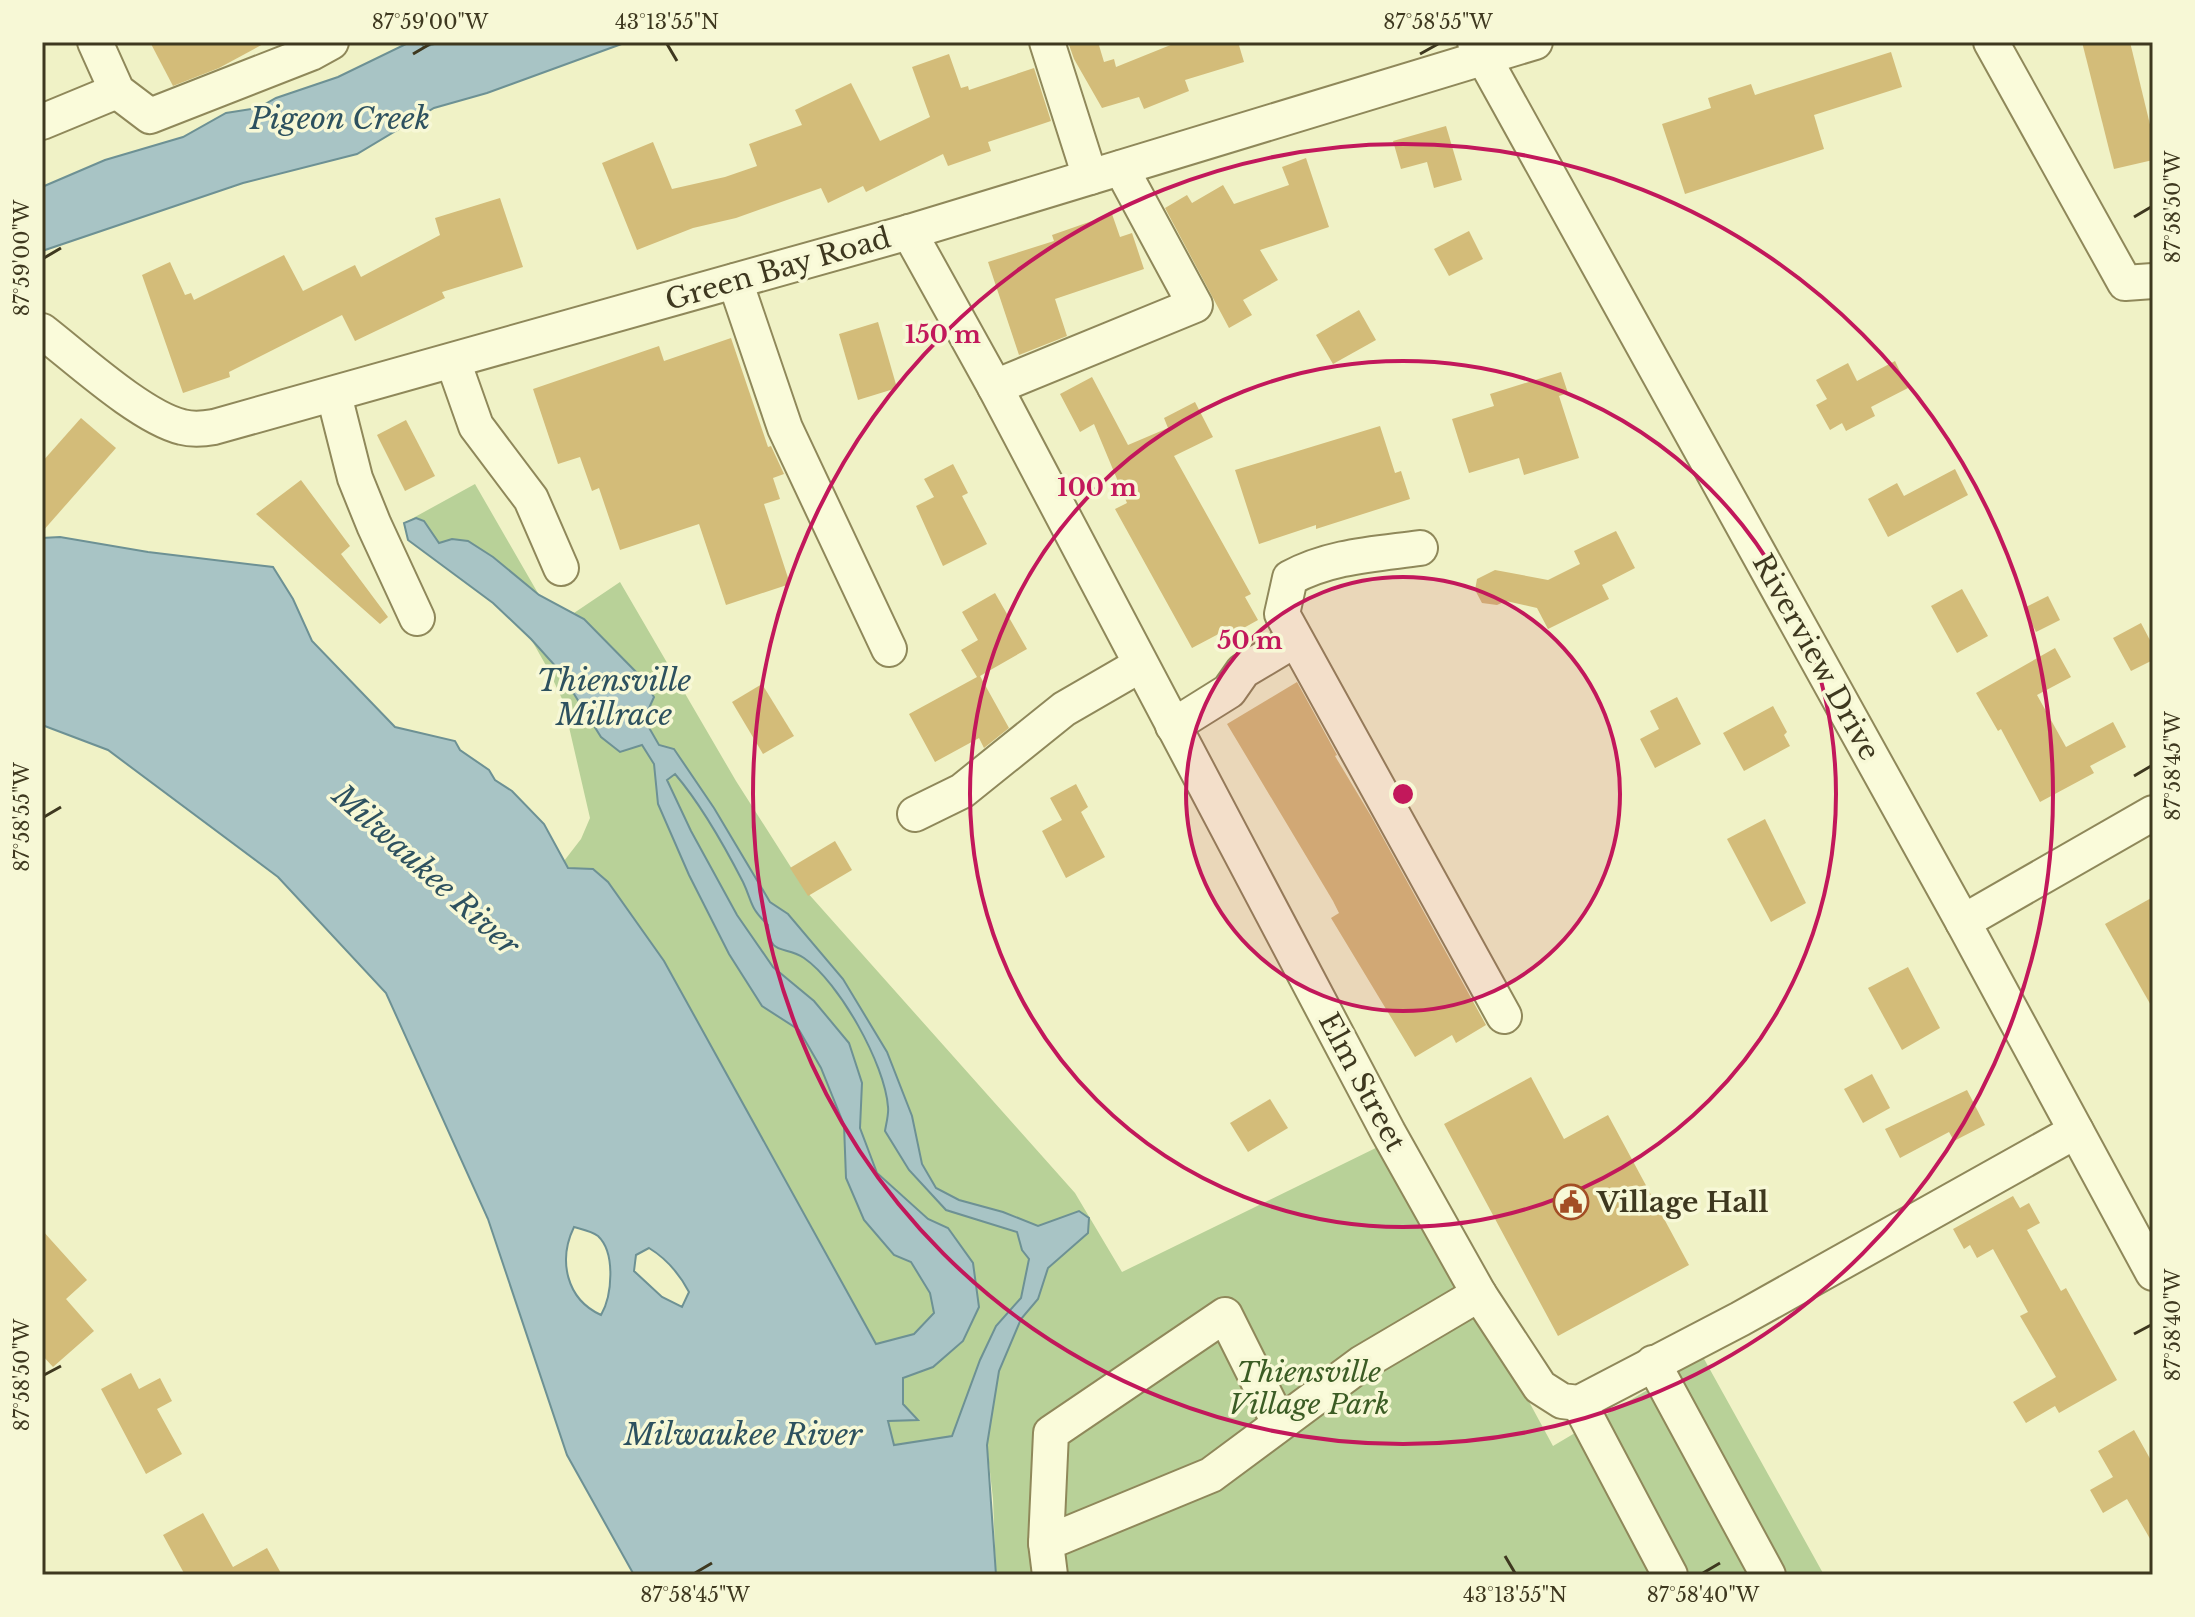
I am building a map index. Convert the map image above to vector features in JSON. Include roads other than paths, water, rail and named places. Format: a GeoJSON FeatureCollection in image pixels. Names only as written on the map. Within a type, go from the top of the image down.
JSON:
{"type":"FeatureCollection","features":[{"type":"Feature","properties":{"kind":"street"},"geometry":{"type":"LineString","coordinates":[[95,42],[117,91],[150,116],[311,53],[331,42]]}},
{"type":"Feature","properties":{"kind":"street"},"geometry":{"type":"LineString","coordinates":[[995,387],[1195,305],[1106,172],[1047,42]]}},
{"type":"Feature","properties":{"kind":"street","name":"Green Bay Road"},"geometry":{"type":"LineString","coordinates":[[42,331],[148,413],[182,427],[197,430],[214,427],[909,232],[1106,172],[1480,50],[1535,42]]}},
{"type":"Feature","properties":{"kind":"street"},"geometry":{"type":"LineString","coordinates":[[1991,42],[2125,283],[2153,281]]}},
{"type":"Feature","properties":{"kind":"street","name":"Riverview Drive"},"geometry":{"type":"LineString","coordinates":[[1480,50],[1963,922],[2153,1273]]}},
{"type":"Feature","properties":{"kind":"street"},"geometry":{"type":"LineString","coordinates":[[42,122],[117,91]]}},
{"type":"Feature","properties":{"kind":"street","name":"Elm Street"},"geometry":{"type":"LineString","coordinates":[[909,232],[995,387],[1388,1132],[1479,1294],[1540,1387],[1562,1401],[1579,1403]]}},
{"type":"Feature","properties":{"kind":"street"},"geometry":{"type":"LineString","coordinates":[[735,281],[785,428],[889,649]]}},
{"type":"Feature","properties":{"kind":"street"},"geometry":{"type":"LineString","coordinates":[[453,361],[476,426],[531,499],[561,568]]}},
{"type":"Feature","properties":{"kind":"street"},"geometry":{"type":"LineString","coordinates":[[334,395],[355,478],[417,618]]}},
{"type":"Feature","properties":{"kind":"street"},"geometry":{"type":"LineString","coordinates":[[1420,548],[1334,560],[1290,578],[1282,614],[1504,1016]]}},
{"type":"Feature","properties":{"kind":"street"},"geometry":{"type":"LineString","coordinates":[[1166,714],[1220,672],[1243,671],[1295,640]]}},
{"type":"Feature","properties":{"kind":"street"},"geometry":{"type":"LineString","coordinates":[[915,814],[962,791],[1064,709],[1140,665]]}},
{"type":"Feature","properties":{"kind":"street"},"geometry":{"type":"LineString","coordinates":[[1963,922],[2153,813]]}},
{"type":"Feature","properties":{"kind":"street"},"geometry":{"type":"LineString","coordinates":[[1670,1575],[1579,1403],[1740,1319],[2076,1131]]}},
{"type":"Feature","properties":{"kind":"street"},"geometry":{"type":"LineString","coordinates":[[1279,1423],[1225,1315],[1051,1433],[1048,1559],[1211,1475],[1362,1363],[1479,1294]]}},
{"type":"Feature","properties":{"kind":"street"},"geometry":{"type":"LineString","coordinates":[[1653,1363],[1768,1575]]}},
{"type":"Feature","properties":{"kind":"water","name":"Pigeon Creek"},"geometry":{"type":"Polygon","coordinates":[[[410,42],[420,42],[424,47],[441,42],[627,42],[487,93],[434,108],[357,154],[243,183],[42,251],[42,187],[105,160],[183,137],[226,113],[258,108],[276,98],[338,77],[410,42]]]}},
{"type":"Feature","properties":{"kind":"water","name":"Milwaukee River"},"geometry":{"type":"Polygon","coordinates":[[[416,518],[424,521],[439,543],[452,539],[468,541],[493,557],[539,595],[584,619],[640,676],[654,697],[644,719],[659,745],[674,749],[714,808],[770,902],[788,914],[843,979],[887,1052],[912,1116],[922,1164],[936,1188],[959,1200],[1038,1226],[1079,1211],[1089,1218],[1088,1233],[1048,1268],[1038,1299],[1021,1319],[999,1371],[987,1445],[996,1575],[634,1575],[567,1455],[488,1219],[386,993],[278,877],[108,750],[42,725],[42,538],[60,537],[148,552],[273,567],[293,599],[312,641],[395,727],[455,741],[460,750],[489,770],[495,780],[512,791],[544,824],[568,868],[593,869],[608,882],[664,961],[876,1344],[914,1334],[934,1313],[930,1293],[911,1262],[894,1255],[864,1220],[846,1178],[844,1125],[821,1068],[799,1030],[762,1006],[729,954],[658,804],[654,764],[642,745],[620,752],[601,737],[559,670],[531,639],[493,603],[408,540],[404,523],[416,518]],[[675,774],[667,780],[737,915],[773,967],[814,1001],[849,1043],[862,1083],[860,1128],[877,1173],[928,1219],[948,1228],[973,1263],[979,1307],[963,1341],[933,1367],[903,1378],[903,1404],[918,1420],[888,1421],[894,1445],[952,1436],[996,1326],[1021,1298],[1029,1259],[1022,1250],[1017,1232],[946,1210],[909,1170],[885,1131],[888,1110],[885,1089],[858,1025],[818,970],[804,958],[779,949],[771,942],[768,925],[754,909],[720,841],[675,774]],[[574,1227],[566,1265],[573,1289],[589,1308],[601,1315],[610,1286],[610,1263],[604,1243],[596,1234],[574,1227]],[[649,1248],[636,1255],[634,1271],[662,1297],[682,1307],[689,1292],[672,1267],[649,1248]]]}},
{"type":"Feature","properties":{"kind":"place","name":"Village Hall"},"geometry":{"type":"Point","coordinates":[1571,1202]}},
{"type":"Feature","properties":{"kind":"water label","name":"Thiensville Millrace"},"geometry":{"type":"Point","coordinates":[614,697]}},
{"type":"Feature","properties":{"kind":"park label","name":"Thiensville Village Park"},"geometry":{"type":"Point","coordinates":[1309,1388]}}]}
